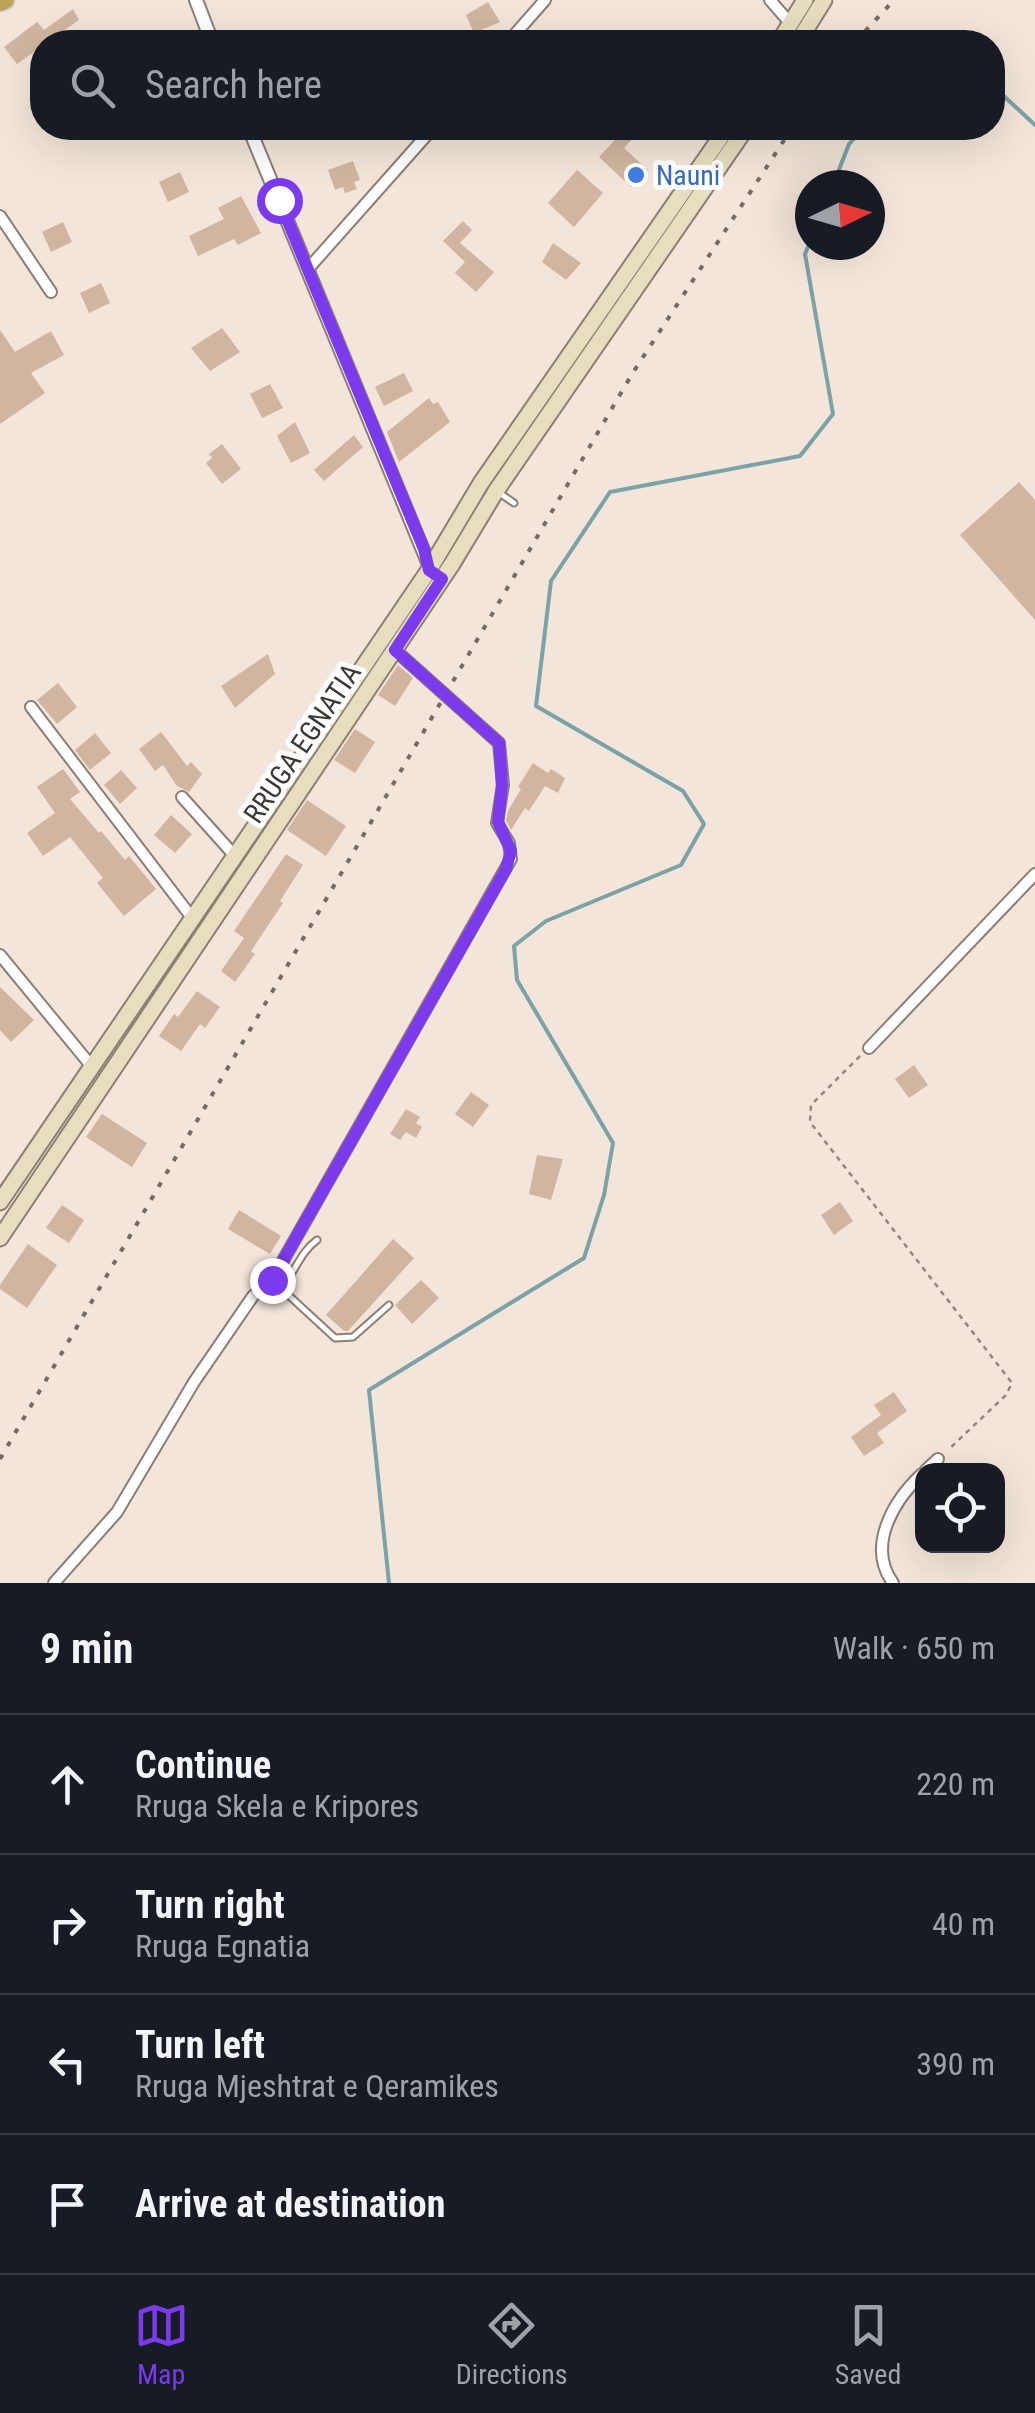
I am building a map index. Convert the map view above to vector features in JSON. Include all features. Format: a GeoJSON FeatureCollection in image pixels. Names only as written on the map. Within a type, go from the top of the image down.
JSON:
{"type":"FeatureCollection","features":[{"type":"Feature","properties":{"kind":"main road"},"geometry":{"type":"LineString","coordinates":[[786,30],[805,0]]}},
{"type":"Feature","properties":{"kind":"main road"},"geometry":{"type":"LineString","coordinates":[[805,30],[824,0]]}},
{"type":"Feature","properties":{"kind":"main road","name":"RRUGA EGNATIA"},"geometry":{"type":"LineString","coordinates":[[0,1238],[395,650],[436,574],[431,552],[719,140]]}},
{"type":"Feature","properties":{"kind":"main road","name":"RRUGA EGNATIA"},"geometry":{"type":"LineString","coordinates":[[0,1202],[234,855],[436,574],[452,564],[496,491],[738,140]]}},
{"type":"Feature","properties":{"kind":"street"},"geometry":{"type":"LineString","coordinates":[[197,0],[211,30]]}},
{"type":"Feature","properties":{"kind":"street"},"geometry":{"type":"LineString","coordinates":[[519,30],[545,0]]}},
{"type":"Feature","properties":{"kind":"street"},"geometry":{"type":"LineString","coordinates":[[770,0],[790,24]]}},
{"type":"Feature","properties":{"kind":"street"},"geometry":{"type":"LineString","coordinates":[[254,140],[431,552],[452,564]]}},
{"type":"Feature","properties":{"kind":"street"},"geometry":{"type":"LineString","coordinates":[[307,270],[422,140]]}},
{"type":"Feature","properties":{"kind":"street"},"geometry":{"type":"LineString","coordinates":[[0,216],[51,292]]}},
{"type":"Feature","properties":{"kind":"street"},"geometry":{"type":"LineString","coordinates":[[54,1583],[117,1512],[194,1382],[253,1296],[276,1285],[511,859],[509,842],[498,822],[502,785],[499,743],[395,650]]}},
{"type":"Feature","properties":{"kind":"street"},"geometry":{"type":"LineString","coordinates":[[31,707],[193,920]]}},
{"type":"Feature","properties":{"kind":"street"},"geometry":{"type":"LineString","coordinates":[[182,797],[234,855]]}},
{"type":"Feature","properties":{"kind":"street"},"geometry":{"type":"LineString","coordinates":[[869,1048],[1035,874]]}},
{"type":"Feature","properties":{"kind":"street"},"geometry":{"type":"LineString","coordinates":[[0,955],[93,1068]]}},
{"type":"Feature","properties":{"kind":"street"},"geometry":{"type":"LineString","coordinates":[[934,1463],[938,1459]]}},
{"type":"Feature","properties":{"kind":"street"},"geometry":{"type":"LineString","coordinates":[[892,1583],[882,1560],[886,1528],[896,1502],[915,1482]]}},
{"type":"Feature","properties":{"kind":"lane"},"geometry":{"type":"LineString","coordinates":[[496,491],[514,503]]}},
{"type":"Feature","properties":{"kind":"lane"},"geometry":{"type":"LineString","coordinates":[[276,1285],[288,1282],[300,1256],[316,1240]]}},
{"type":"Feature","properties":{"kind":"lane"},"geometry":{"type":"LineString","coordinates":[[276,1285],[329,1334],[344,1340],[354,1337],[389,1305]]}},
{"type":"Feature","properties":{"kind":"path"},"geometry":{"type":"LineString","coordinates":[[869,1048],[811,1105],[810,1122],[1012,1382],[1010,1391],[938,1459]]}},
{"type":"Feature","properties":{"kind":"building"},"geometry":{"type":"Polygon","coordinates":[[[488,2],[500,22],[473,30],[466,15],[488,2]]]}},
{"type":"Feature","properties":{"kind":"building"},"geometry":{"type":"Polygon","coordinates":[[[73,9],[79,20],[65,30],[44,30],[73,9]]]}},
{"type":"Feature","properties":{"kind":"building"},"geometry":{"type":"Polygon","coordinates":[[[37,22],[44,30],[30,30],[30,55],[17,64],[4,47],[37,22]]]}},
{"type":"Feature","properties":{"kind":"building"},"geometry":{"type":"Polygon","coordinates":[[[615,140],[631,140],[624,148],[648,170],[631,187],[599,157],[615,140]]]}},
{"type":"Feature","properties":{"kind":"building"},"geometry":{"type":"Polygon","coordinates":[[[353,161],[360,180],[354,182],[357,189],[345,193],[343,187],[335,190],[328,170],[353,161]]]}},
{"type":"Feature","properties":{"kind":"building"},"geometry":{"type":"Polygon","coordinates":[[[577,170],[603,193],[574,227],[548,203],[577,170]]]}},
{"type":"Feature","properties":{"kind":"building"},"geometry":{"type":"Polygon","coordinates":[[[180,172],[189,192],[168,202],[159,182],[180,172]]]}},
{"type":"Feature","properties":{"kind":"building"},"geometry":{"type":"Polygon","coordinates":[[[241,196],[261,233],[238,245],[234,239],[198,256],[189,236],[224,219],[218,208],[241,196]]]}},
{"type":"Feature","properties":{"kind":"building"},"geometry":{"type":"Polygon","coordinates":[[[463,221],[472,230],[460,243],[494,272],[476,292],[455,273],[465,262],[443,241],[463,221]]]}},
{"type":"Feature","properties":{"kind":"building"},"geometry":{"type":"Polygon","coordinates":[[[63,222],[72,242],[51,252],[42,232],[63,222]]]}},
{"type":"Feature","properties":{"kind":"building"},"geometry":{"type":"Polygon","coordinates":[[[553,243],[581,263],[566,280],[542,262],[553,243]]]}},
{"type":"Feature","properties":{"kind":"building"},"geometry":{"type":"Polygon","coordinates":[[[101,283],[110,303],[89,313],[80,293],[101,283]]]}},
{"type":"Feature","properties":{"kind":"building"},"geometry":{"type":"Polygon","coordinates":[[[222,328],[240,352],[210,371],[191,348],[222,328]]]}},
{"type":"Feature","properties":{"kind":"building"},"geometry":{"type":"Polygon","coordinates":[[[0,330],[15,352],[51,331],[64,355],[31,373],[45,393],[0,424],[0,330]]]}},
{"type":"Feature","properties":{"kind":"building"},"geometry":{"type":"Polygon","coordinates":[[[404,373],[413,391],[384,406],[375,387],[404,373]]]}},
{"type":"Feature","properties":{"kind":"building"},"geometry":{"type":"Polygon","coordinates":[[[270,384],[283,408],[262,418],[250,394],[270,384]]]}},
{"type":"Feature","properties":{"kind":"building"},"geometry":{"type":"Polygon","coordinates":[[[429,398],[433,404],[438,402],[450,422],[399,462],[387,432],[429,398]]]}},
{"type":"Feature","properties":{"kind":"building"},"geometry":{"type":"Polygon","coordinates":[[[295,422],[310,453],[291,463],[277,436],[295,422]]]}},
{"type":"Feature","properties":{"kind":"building"},"geometry":{"type":"Polygon","coordinates":[[[354,435],[363,447],[324,481],[314,470],[354,435]]]}},
{"type":"Feature","properties":{"kind":"building"},"geometry":{"type":"Polygon","coordinates":[[[222,444],[241,469],[222,484],[206,463],[212,458],[209,454],[222,444]]]}},
{"type":"Feature","properties":{"kind":"building"},"geometry":{"type":"Polygon","coordinates":[[[1019,482],[1035,500],[1035,620],[960,535],[1019,482]]]}},
{"type":"Feature","properties":{"kind":"building"},"geometry":{"type":"Polygon","coordinates":[[[268,654],[275,674],[235,708],[221,686],[268,654]]]}},
{"type":"Feature","properties":{"kind":"building"},"geometry":{"type":"Polygon","coordinates":[[[398,665],[413,678],[395,706],[378,695],[398,665]]]}},
{"type":"Feature","properties":{"kind":"building"},"geometry":{"type":"Polygon","coordinates":[[[58,683],[77,707],[57,724],[37,700],[58,683]]]}},
{"type":"Feature","properties":{"kind":"building"},"geometry":{"type":"Polygon","coordinates":[[[355,729],[375,742],[355,773],[334,760],[355,729]]]}},
{"type":"Feature","properties":{"kind":"building"},"geometry":{"type":"Polygon","coordinates":[[[161,732],[187,766],[191,762],[202,774],[189,792],[177,786],[163,765],[155,771],[139,749],[161,732]]]}},
{"type":"Feature","properties":{"kind":"building"},"geometry":{"type":"Polygon","coordinates":[[[95,733],[111,753],[90,770],[75,750],[95,733]]]}},
{"type":"Feature","properties":{"kind":"building"},"geometry":{"type":"Polygon","coordinates":[[[533,763],[565,778],[558,793],[545,786],[511,830],[506,821],[508,811],[533,763]]]}},
{"type":"Feature","properties":{"kind":"building"},"geometry":{"type":"Polygon","coordinates":[[[63,769],[80,792],[70,799],[125,860],[129,856],[156,889],[124,916],[97,883],[103,878],[70,837],[43,856],[27,833],[55,813],[37,787],[63,769]]]}},
{"type":"Feature","properties":{"kind":"building"},"geometry":{"type":"Polygon","coordinates":[[[121,770],[137,788],[120,804],[104,785],[121,770]]]}},
{"type":"Feature","properties":{"kind":"building"},"geometry":{"type":"Polygon","coordinates":[[[307,800],[346,826],[326,856],[287,830],[307,800]]]}},
{"type":"Feature","properties":{"kind":"building"},"geometry":{"type":"Polygon","coordinates":[[[171,815],[192,834],[175,853],[154,835],[171,815]]]}},
{"type":"Feature","properties":{"kind":"building"},"geometry":{"type":"Polygon","coordinates":[[[286,854],[303,865],[251,951],[255,954],[235,982],[221,971],[244,938],[234,931],[286,854]]]}},
{"type":"Feature","properties":{"kind":"building"},"geometry":{"type":"Polygon","coordinates":[[[0,987],[34,1020],[11,1042],[0,1030],[0,987]]]}},
{"type":"Feature","properties":{"kind":"building"},"geometry":{"type":"Polygon","coordinates":[[[197,991],[220,1007],[205,1028],[200,1024],[181,1051],[159,1036],[197,991]]]}},
{"type":"Feature","properties":{"kind":"building"},"geometry":{"type":"Polygon","coordinates":[[[914,1065],[928,1085],[909,1098],[895,1079],[914,1065]]]}},
{"type":"Feature","properties":{"kind":"building"},"geometry":{"type":"Polygon","coordinates":[[[471,1092],[489,1105],[473,1127],[455,1114],[471,1092]]]}},
{"type":"Feature","properties":{"kind":"building"},"geometry":{"type":"Polygon","coordinates":[[[406,1109],[420,1117],[416,1123],[422,1127],[416,1138],[406,1132],[400,1140],[390,1134],[406,1109]]]}},
{"type":"Feature","properties":{"kind":"building"},"geometry":{"type":"Polygon","coordinates":[[[102,1114],[147,1143],[132,1167],[86,1137],[102,1114]]]}},
{"type":"Feature","properties":{"kind":"building"},"geometry":{"type":"Polygon","coordinates":[[[537,1155],[563,1159],[551,1200],[529,1194],[537,1155]]]}},
{"type":"Feature","properties":{"kind":"building"},"geometry":{"type":"Polygon","coordinates":[[[840,1202],[853,1221],[834,1235],[821,1215],[840,1202]]]}},
{"type":"Feature","properties":{"kind":"building"},"geometry":{"type":"Polygon","coordinates":[[[62,1205],[84,1220],[69,1243],[46,1228],[62,1205]]]}},
{"type":"Feature","properties":{"kind":"building"},"geometry":{"type":"Polygon","coordinates":[[[239,1210],[281,1236],[270,1254],[228,1229],[239,1210]]]}},
{"type":"Feature","properties":{"kind":"building"},"geometry":{"type":"Polygon","coordinates":[[[393,1239],[414,1258],[344,1331],[326,1315],[393,1239]]]}},
{"type":"Feature","properties":{"kind":"building"},"geometry":{"type":"Polygon","coordinates":[[[28,1244],[57,1265],[27,1308],[0,1289],[0,1285],[28,1244]]]}},
{"type":"Feature","properties":{"kind":"building"},"geometry":{"type":"Polygon","coordinates":[[[421,1280],[439,1298],[412,1324],[395,1305],[421,1280]]]}},
{"type":"Feature","properties":{"kind":"building"},"geometry":{"type":"Polygon","coordinates":[[[894,1392],[907,1411],[877,1433],[884,1443],[864,1456],[851,1437],[881,1415],[874,1405],[894,1392]]]}},
{"type":"Feature","properties":{"kind":"waterway"},"geometry":{"type":"LineString","coordinates":[[1005,97],[1035,125]]}},
{"type":"Feature","properties":{"kind":"waterway"},"geometry":{"type":"LineString","coordinates":[[839,170],[853,140]]}},
{"type":"Feature","properties":{"kind":"waterway"},"geometry":{"type":"LineString","coordinates":[[389,1583],[369,1390],[584,1258],[604,1195],[613,1143],[517,980],[514,946],[546,921],[681,865],[704,824],[683,791],[536,706],[551,581],[610,492],[800,456],[833,414],[806,260]]}},
{"type":"Feature","properties":{"kind":"railway"},"geometry":{"type":"LineString","coordinates":[[866,30],[894,0]]}},
{"type":"Feature","properties":{"kind":"railway"},"geometry":{"type":"LineString","coordinates":[[0,1459],[632,374],[784,140]]}},
{"type":"Feature","properties":{"kind":"place","name":"Nauni"},"geometry":{"type":"Point","coordinates":[636,175]}},
{"type":"Feature","properties":{"kind":"route"},"geometry":{"type":"LineString","coordinates":[[272,1280],[511,859],[507,837],[498,822],[502,798],[499,743],[395,650],[442,579],[429,570],[424,549],[279,200]]}}]}
